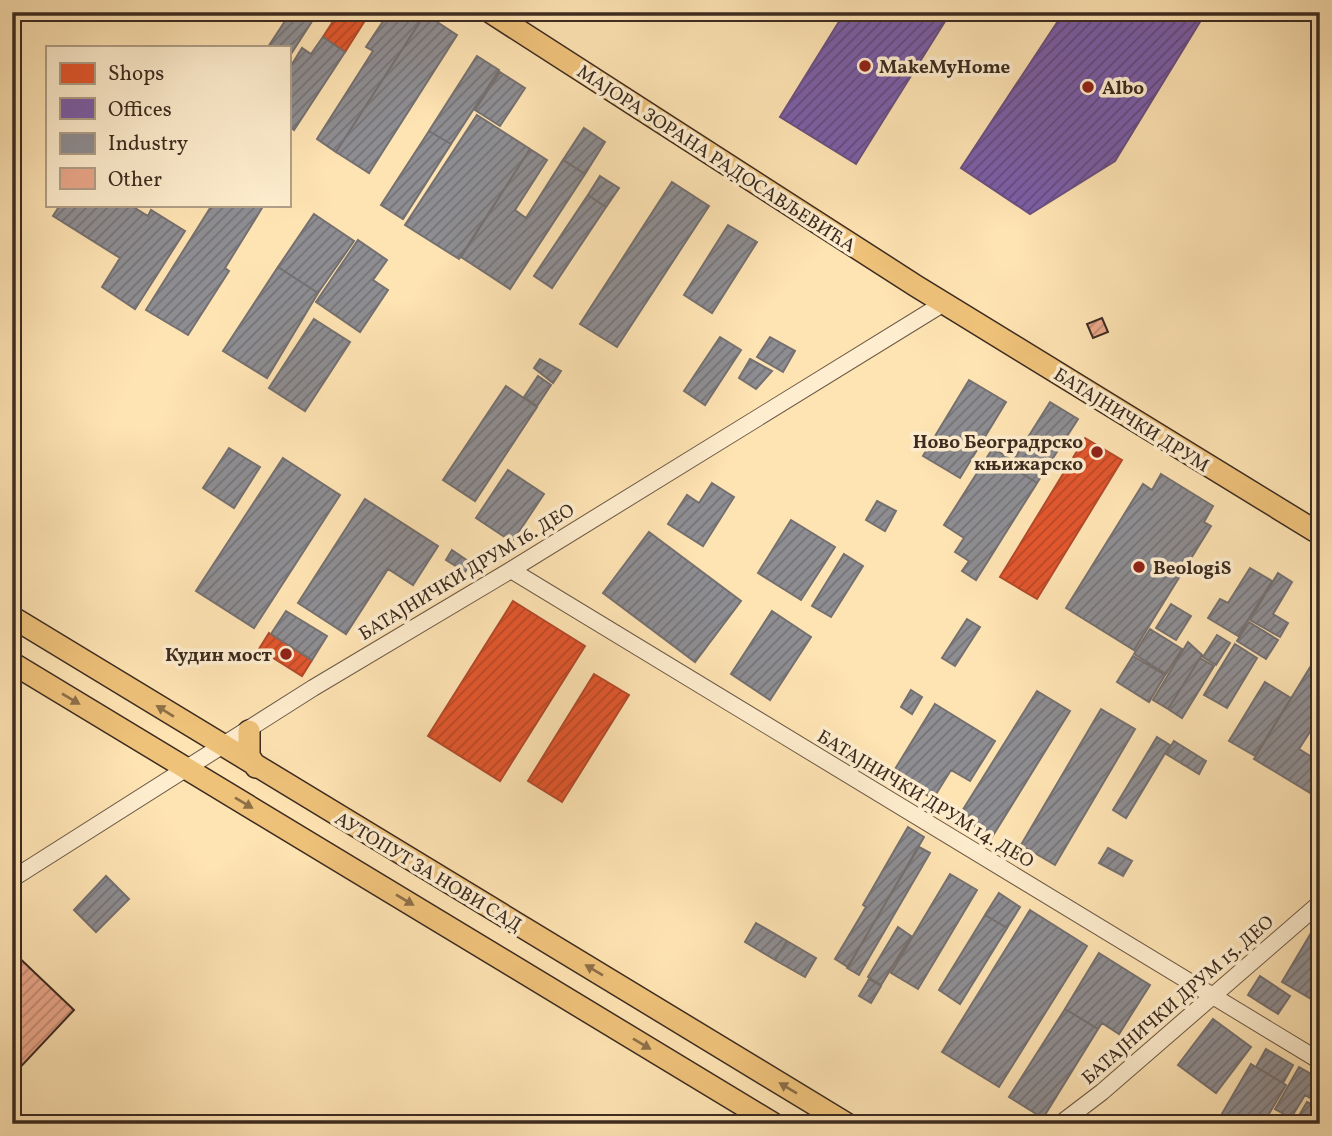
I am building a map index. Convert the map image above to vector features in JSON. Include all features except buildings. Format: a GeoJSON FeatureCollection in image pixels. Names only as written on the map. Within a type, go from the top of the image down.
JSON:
{"type":"FeatureCollection","features":[{"type":"Feature","properties":{"kind":"main road","name":"МАЈОРА ЗОРАНА РАДОСАВЉЕВИЋА"},"geometry":{"type":"LineString","coordinates":[[490,12],[944,303]]}},
{"type":"Feature","properties":{"kind":"main road","name":"БАТАЈНИЧКИ ДРУМ"},"geometry":{"type":"LineString","coordinates":[[944,303],[1320,534]]}},
{"type":"Feature","properties":{"kind":"main road","name":"АУТОПУТ ЗА НОВИ САД"},"geometry":{"type":"LineString","coordinates":[[12,617],[847,1124]]}},
{"type":"Feature","properties":{"kind":"main road","name":"АУТОПУТ ЗА НОВИ САД"},"geometry":{"type":"LineString","coordinates":[[12,663],[774,1124]]}},
{"type":"Feature","properties":{"kind":"main road"},"geometry":{"type":"LineString","coordinates":[[249,731],[250,756],[256,767]]}},
{"type":"Feature","properties":{"kind":"street","name":"БАТАЈНИЧКИ ДРУМ 16. ДЕО"},"geometry":{"type":"LineString","coordinates":[[12,879],[313,688],[511,570],[944,303]]}},
{"type":"Feature","properties":{"kind":"street","name":"БАТАЈНИЧКИ ДРУМ 14. ДЕО"},"geometry":{"type":"LineString","coordinates":[[511,570],[1320,1062]]}},
{"type":"Feature","properties":{"kind":"street","name":"БАТАЈНИЧКИ ДРУМ 15. ДЕО"},"geometry":{"type":"LineString","coordinates":[[1060,1124],[1102,1092],[1320,903]]}},
{"type":"Feature","properties":{"kind":"place","name":"MakeMyHome"},"geometry":{"type":"Point","coordinates":[865,66]}},
{"type":"Feature","properties":{"kind":"place","name":"Albo"},"geometry":{"type":"Point","coordinates":[1088,87]}},
{"type":"Feature","properties":{"kind":"place","name":"Ново Београдрско књижарско"},"geometry":{"type":"Point","coordinates":[1097,452]}},
{"type":"Feature","properties":{"kind":"place","name":"BeologiS"},"geometry":{"type":"Point","coordinates":[1139,567]}},
{"type":"Feature","properties":{"kind":"place","name":"Кудин мост"},"geometry":{"type":"Point","coordinates":[286,654]}}]}
